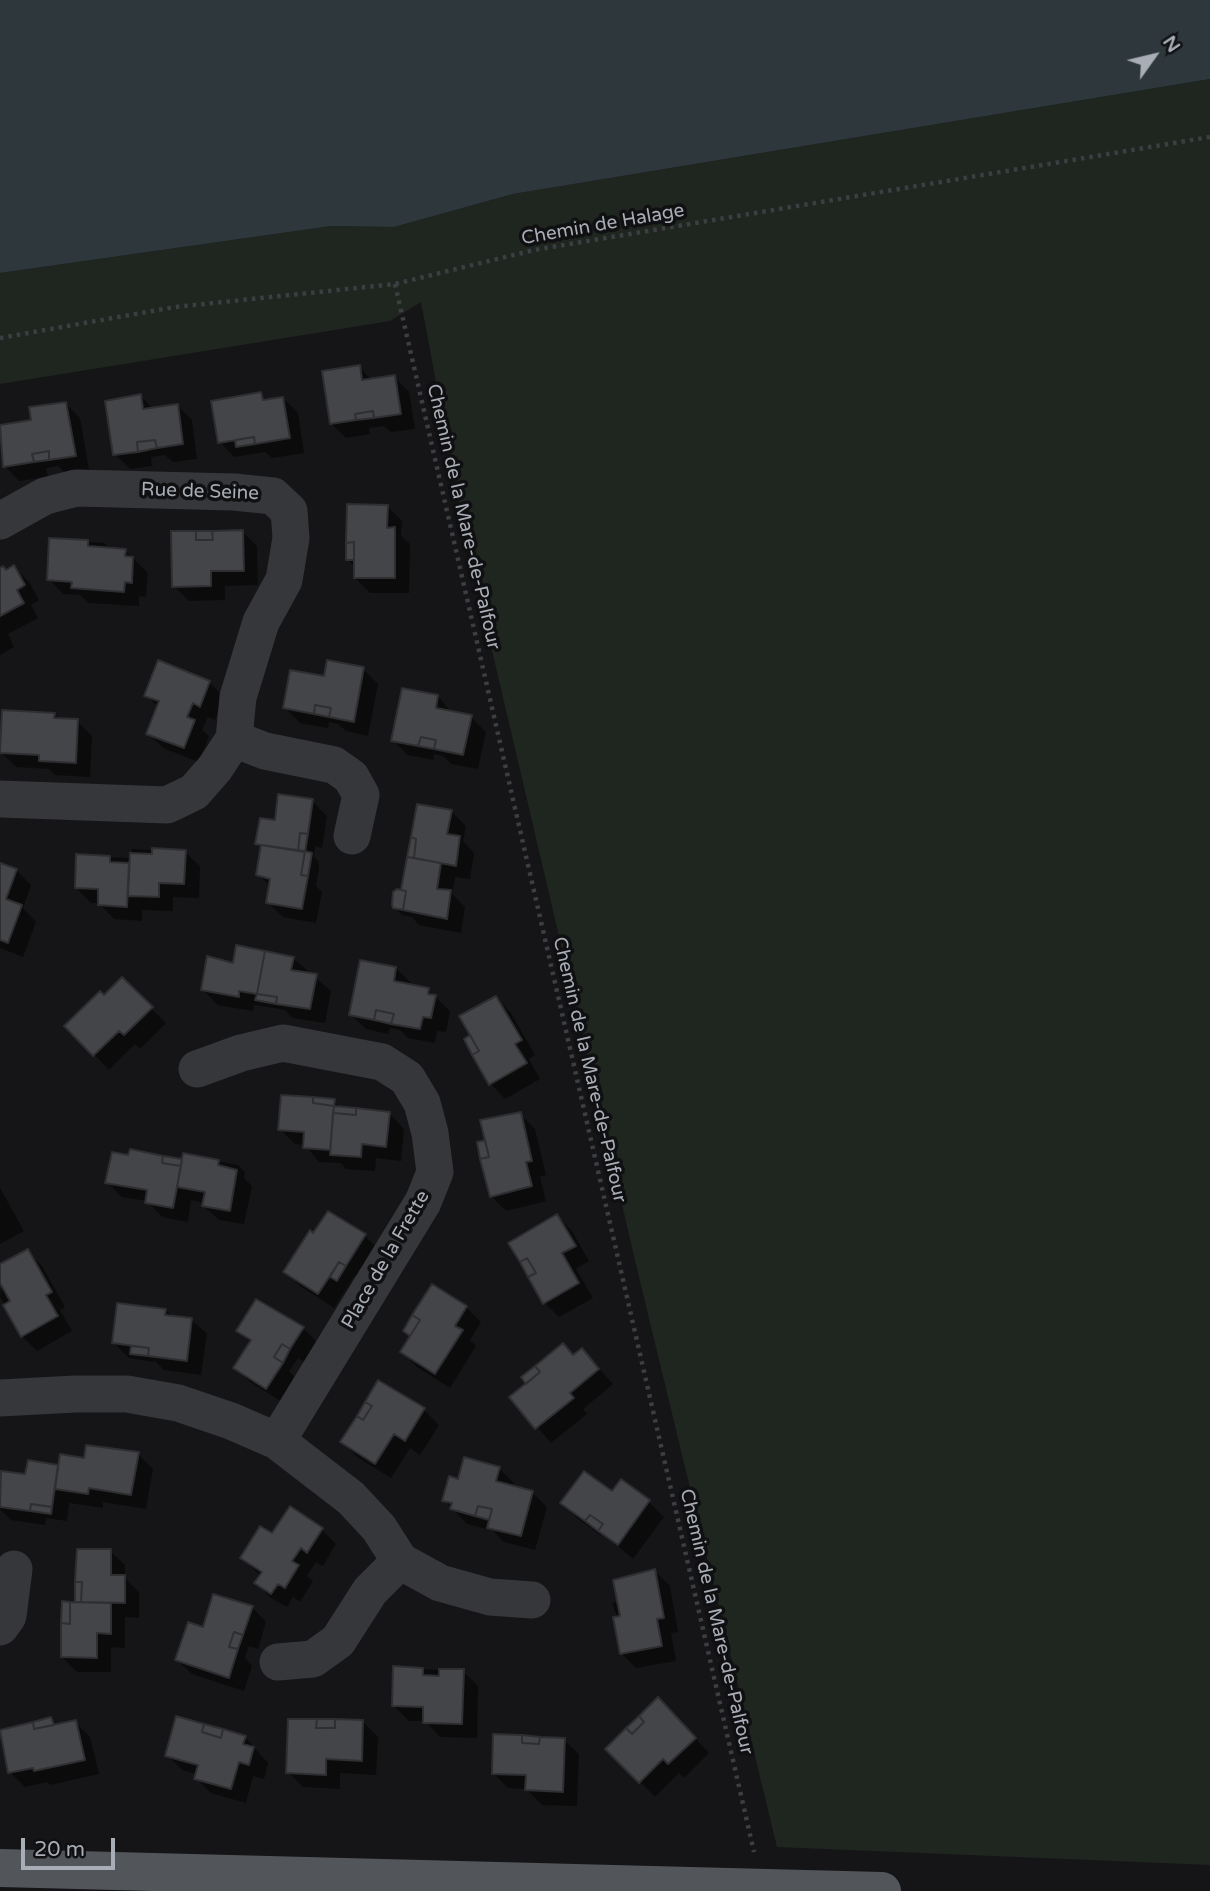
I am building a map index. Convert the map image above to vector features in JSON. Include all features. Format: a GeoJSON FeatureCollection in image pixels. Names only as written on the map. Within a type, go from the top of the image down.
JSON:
{"type":"FeatureCollection","features":[{"type":"Feature","properties":{"kind":"main road"},"geometry":{"type":"LineString","coordinates":[[0,1868],[882,1891]]}},
{"type":"Feature","properties":{"kind":"street","name":"Rue de Seine"},"geometry":{"type":"LineString","coordinates":[[0,522],[45,496],[76,488],[234,492],[273,496],[289,511],[291,538],[284,580],[261,622],[238,697],[234,738],[215,768],[194,792],[167,805],[0,799]]}},
{"type":"Feature","properties":{"kind":"street"},"geometry":{"type":"LineString","coordinates":[[234,738],[265,751],[334,765],[351,777],[361,795],[352,836]]}},
{"type":"Feature","properties":{"kind":"street","name":"Place de la Frette"},"geometry":{"type":"LineString","coordinates":[[197,1069],[241,1053],[283,1044],[382,1062],[407,1078],[422,1103],[430,1133],[435,1172],[423,1202],[277,1441]]}},
{"type":"Feature","properties":{"kind":"street"},"geometry":{"type":"LineString","coordinates":[[0,1398],[127,1394],[178,1403],[231,1421],[277,1441],[351,1498],[379,1528],[400,1561],[440,1583],[490,1597],[532,1600]]}},
{"type":"Feature","properties":{"kind":"street"},"geometry":{"type":"LineString","coordinates":[[278,1662],[313,1659],[338,1641],[370,1591],[400,1561]]}},
{"type":"Feature","properties":{"kind":"street"},"geometry":{"type":"LineString","coordinates":[[0,1627],[8,1616],[15,1569]]}},
{"type":"Feature","properties":{"kind":"path","name":"Chemin de Halage"},"geometry":{"type":"LineString","coordinates":[[0,338],[175,307],[395,284],[534,250],[1210,137]]}},
{"type":"Feature","properties":{"kind":"path","name":"Chemin de la Mare-de-Palfour"},"geometry":{"type":"LineString","coordinates":[[395,284],[756,1862]]}},
{"type":"Feature","properties":{"kind":"shaded area"},"geometry":{"type":"Polygon","coordinates":[[[0,0],[1210,0],[1210,79],[513,194],[394,227],[331,226],[0,273],[0,0]]]}},
{"type":"Feature","properties":{"kind":"shaded area"},"geometry":{"type":"Polygon","coordinates":[[[1210,79],[1210,1865],[777,1847],[639,1277],[464,531],[421,302],[390,321],[0,384],[0,273],[331,226],[394,227],[513,194],[1210,79]]]}},
{"type":"Feature","properties":{"kind":"building"},"geometry":{"type":"Polygon","coordinates":[[[360,365],[362,380],[395,375],[401,414],[374,418],[373,411],[355,414],[356,420],[330,424],[322,371],[360,365]]]}},
{"type":"Feature","properties":{"kind":"building"},"geometry":{"type":"Polygon","coordinates":[[[261,392],[263,400],[283,397],[290,438],[255,444],[254,437],[218,443],[211,401],[261,392]]]}},
{"type":"Feature","properties":{"kind":"building"},"geometry":{"type":"Polygon","coordinates":[[[141,394],[143,409],[178,404],[183,444],[157,448],[155,440],[137,442],[138,452],[113,455],[105,401],[141,394]]]}},
{"type":"Feature","properties":{"kind":"building"},"geometry":{"type":"Polygon","coordinates":[[[66,402],[76,456],[49,460],[49,451],[32,454],[34,462],[3,467],[0,425],[31,420],[29,407],[66,402]]]}},
{"type":"Feature","properties":{"kind":"building"},"geometry":{"type":"Polygon","coordinates":[[[373,411],[374,418],[356,420],[355,414],[373,411]]]}},
{"type":"Feature","properties":{"kind":"building"},"geometry":{"type":"Polygon","coordinates":[[[254,437],[255,444],[236,447],[235,440],[254,437]]]}},
{"type":"Feature","properties":{"kind":"building"},"geometry":{"type":"Polygon","coordinates":[[[155,440],[157,448],[138,452],[137,442],[155,440]]]}},
{"type":"Feature","properties":{"kind":"building"},"geometry":{"type":"Polygon","coordinates":[[[49,451],[49,460],[34,462],[32,454],[49,451]]]}},
{"type":"Feature","properties":{"kind":"building"},"geometry":{"type":"Polygon","coordinates":[[[347,504],[388,505],[387,528],[395,527],[395,578],[354,578],[354,542],[346,543],[347,504]]]}},
{"type":"Feature","properties":{"kind":"building"},"geometry":{"type":"Polygon","coordinates":[[[243,530],[244,571],[211,571],[211,586],[172,587],[171,531],[196,531],[196,540],[213,540],[212,531],[243,530]]]}},
{"type":"Feature","properties":{"kind":"building"},"geometry":{"type":"Polygon","coordinates":[[[196,531],[212,531],[213,540],[196,540],[196,531]]]}},
{"type":"Feature","properties":{"kind":"building"},"geometry":{"type":"Polygon","coordinates":[[[49,538],[88,540],[88,546],[126,549],[125,556],[133,557],[132,583],[125,582],[124,592],[71,588],[72,582],[47,580],[49,538]]]}},
{"type":"Feature","properties":{"kind":"building"},"geometry":{"type":"Polygon","coordinates":[[[354,542],[354,560],[346,560],[346,543],[354,542]]]}},
{"type":"Feature","properties":{"kind":"building"},"geometry":{"type":"Polygon","coordinates":[[[14,565],[25,585],[17,590],[24,603],[0,616],[0,568],[3,566],[6,570],[14,565]]]}},
{"type":"Feature","properties":{"kind":"building"},"geometry":{"type":"Polygon","coordinates":[[[158,660],[210,681],[200,707],[193,703],[187,717],[195,720],[184,748],[146,734],[159,701],[144,696],[158,660]]]}},
{"type":"Feature","properties":{"kind":"building"},"geometry":{"type":"Polygon","coordinates":[[[327,660],[364,667],[354,722],[329,717],[331,708],[315,705],[314,714],[283,708],[290,670],[324,676],[327,660]]]}},
{"type":"Feature","properties":{"kind":"building"},"geometry":{"type":"Polygon","coordinates":[[[402,688],[438,695],[436,708],[472,715],[463,755],[434,749],[436,740],[421,737],[418,746],[391,741],[402,688]]]}},
{"type":"Feature","properties":{"kind":"building"},"geometry":{"type":"Polygon","coordinates":[[[315,705],[331,708],[329,717],[314,714],[315,705]]]}},
{"type":"Feature","properties":{"kind":"building"},"geometry":{"type":"Polygon","coordinates":[[[2,710],[55,713],[54,718],[78,719],[76,763],[39,761],[39,755],[0,753],[2,710]]]}},
{"type":"Feature","properties":{"kind":"building"},"geometry":{"type":"Polygon","coordinates":[[[421,737],[436,740],[434,749],[418,746],[421,737]]]}},
{"type":"Feature","properties":{"kind":"building"},"geometry":{"type":"Polygon","coordinates":[[[278,794],[313,799],[308,834],[300,833],[298,851],[255,844],[260,818],[275,820],[278,794]]]}},
{"type":"Feature","properties":{"kind":"building"},"geometry":{"type":"Polygon","coordinates":[[[417,804],[452,810],[447,834],[460,836],[456,866],[414,858],[416,839],[411,837],[417,804]]]}},
{"type":"Feature","properties":{"kind":"building"},"geometry":{"type":"Polygon","coordinates":[[[300,833],[308,834],[305,852],[298,851],[300,833]]]}},
{"type":"Feature","properties":{"kind":"building"},"geometry":{"type":"Polygon","coordinates":[[[411,837],[416,839],[414,858],[407,857],[411,837]]]}},
{"type":"Feature","properties":{"kind":"building"},"geometry":{"type":"Polygon","coordinates":[[[261,845],[305,851],[301,875],[308,876],[302,909],[266,903],[270,879],[256,875],[261,845]]]}},
{"type":"Feature","properties":{"kind":"building"},"geometry":{"type":"Polygon","coordinates":[[[152,848],[186,850],[184,884],[159,883],[159,897],[128,896],[130,853],[152,854],[152,848]]]}},
{"type":"Feature","properties":{"kind":"building"},"geometry":{"type":"Polygon","coordinates":[[[305,851],[312,853],[308,876],[301,875],[305,851]]]}},
{"type":"Feature","properties":{"kind":"building"},"geometry":{"type":"Polygon","coordinates":[[[76,854],[110,856],[110,862],[129,863],[127,907],[98,905],[98,889],[75,888],[76,854]]]}},
{"type":"Feature","properties":{"kind":"building"},"geometry":{"type":"Polygon","coordinates":[[[407,857],[441,863],[437,889],[451,890],[447,919],[403,910],[406,891],[401,890],[407,857]]]}},
{"type":"Feature","properties":{"kind":"building"},"geometry":{"type":"Polygon","coordinates":[[[0,863],[17,869],[6,899],[22,905],[8,943],[0,940],[0,863]]]}},
{"type":"Feature","properties":{"kind":"building"},"geometry":{"type":"Polygon","coordinates":[[[397,889],[406,891],[403,910],[393,908],[392,905],[393,892],[397,889]]]}},
{"type":"Feature","properties":{"kind":"building"},"geometry":{"type":"Polygon","coordinates":[[[236,945],[265,951],[257,994],[239,991],[239,997],[201,990],[207,956],[233,963],[236,945]]]}},
{"type":"Feature","properties":{"kind":"building"},"geometry":{"type":"Polygon","coordinates":[[[265,951],[294,957],[291,970],[317,974],[310,1009],[276,1004],[277,997],[257,994],[265,951]]]}},
{"type":"Feature","properties":{"kind":"building"},"geometry":{"type":"Polygon","coordinates":[[[360,960],[396,967],[394,981],[429,988],[428,994],[436,995],[431,1018],[423,1017],[420,1029],[391,1024],[394,1014],[376,1010],[374,1020],[349,1015],[360,960]]]}},
{"type":"Feature","properties":{"kind":"building"},"geometry":{"type":"Polygon","coordinates":[[[122,977],[153,1007],[124,1035],[119,1031],[93,1056],[64,1026],[100,991],[104,995],[122,977]]]}},
{"type":"Feature","properties":{"kind":"building"},"geometry":{"type":"Polygon","coordinates":[[[257,994],[277,997],[276,1004],[255,1000],[257,994]]]}},
{"type":"Feature","properties":{"kind":"building"},"geometry":{"type":"Polygon","coordinates":[[[496,996],[522,1040],[515,1044],[527,1063],[489,1085],[472,1055],[479,1051],[459,1016],[496,996]]]}},
{"type":"Feature","properties":{"kind":"building"},"geometry":{"type":"Polygon","coordinates":[[[376,1010],[394,1014],[391,1024],[374,1020],[376,1010]]]}},
{"type":"Feature","properties":{"kind":"building"},"geometry":{"type":"Polygon","coordinates":[[[470,1035],[479,1051],[472,1055],[464,1039],[470,1035]]]}},
{"type":"Feature","properties":{"kind":"building"},"geometry":{"type":"Polygon","coordinates":[[[281,1095],[313,1097],[313,1103],[334,1106],[330,1150],[303,1148],[304,1132],[278,1130],[281,1095]]]}},
{"type":"Feature","properties":{"kind":"building"},"geometry":{"type":"Polygon","coordinates":[[[313,1097],[335,1099],[334,1106],[313,1103],[313,1097]]]}},
{"type":"Feature","properties":{"kind":"building"},"geometry":{"type":"Polygon","coordinates":[[[334,1106],[356,1108],[356,1115],[333,1113],[334,1106]]]}},
{"type":"Feature","properties":{"kind":"building"},"geometry":{"type":"Polygon","coordinates":[[[356,1108],[390,1112],[386,1147],[362,1144],[361,1157],[330,1155],[333,1113],[356,1115],[356,1108]]]}},
{"type":"Feature","properties":{"kind":"building"},"geometry":{"type":"Polygon","coordinates":[[[521,1112],[532,1161],[526,1162],[532,1186],[490,1197],[480,1159],[489,1157],[480,1120],[521,1112]]]}},
{"type":"Feature","properties":{"kind":"building"},"geometry":{"type":"Polygon","coordinates":[[[485,1140],[489,1157],[480,1159],[477,1142],[485,1140]]]}},
{"type":"Feature","properties":{"kind":"building"},"geometry":{"type":"Polygon","coordinates":[[[130,1149],[163,1156],[162,1163],[181,1166],[173,1208],[145,1203],[147,1190],[105,1183],[112,1152],[128,1155],[130,1149]]]}},
{"type":"Feature","properties":{"kind":"building"},"geometry":{"type":"Polygon","coordinates":[[[183,1153],[219,1160],[218,1165],[237,1170],[230,1211],[202,1206],[205,1192],[177,1187],[183,1153]]]}},
{"type":"Feature","properties":{"kind":"building"},"geometry":{"type":"Polygon","coordinates":[[[163,1156],[182,1159],[181,1166],[162,1163],[163,1156]]]}},
{"type":"Feature","properties":{"kind":"building"},"geometry":{"type":"Polygon","coordinates":[[[328,1211],[366,1234],[346,1266],[339,1262],[318,1294],[283,1272],[310,1230],[313,1233],[328,1211]]]}},
{"type":"Feature","properties":{"kind":"building"},"geometry":{"type":"Polygon","coordinates":[[[557,1214],[576,1246],[562,1253],[579,1283],[543,1304],[528,1277],[536,1273],[527,1258],[520,1262],[508,1243],[557,1214]]]}},
{"type":"Feature","properties":{"kind":"building"},"geometry":{"type":"Polygon","coordinates":[[[28,1249],[52,1292],[46,1295],[58,1316],[21,1337],[3,1305],[10,1301],[0,1283],[0,1264],[28,1249]]]}},
{"type":"Feature","properties":{"kind":"building"},"geometry":{"type":"Polygon","coordinates":[[[527,1258],[536,1273],[528,1277],[520,1262],[527,1258]]]}},
{"type":"Feature","properties":{"kind":"building"},"geometry":{"type":"Polygon","coordinates":[[[339,1262],[346,1266],[337,1281],[330,1277],[339,1262]]]}},
{"type":"Feature","properties":{"kind":"building"},"geometry":{"type":"Polygon","coordinates":[[[432,1284],[467,1306],[455,1326],[463,1330],[435,1374],[400,1352],[420,1320],[412,1315],[432,1284]]]}},
{"type":"Feature","properties":{"kind":"building"},"geometry":{"type":"Polygon","coordinates":[[[256,1299],[304,1327],[290,1349],[282,1344],[274,1357],[283,1363],[266,1389],[233,1368],[251,1340],[236,1331],[256,1299]]]}},
{"type":"Feature","properties":{"kind":"building"},"geometry":{"type":"Polygon","coordinates":[[[117,1303],[166,1309],[165,1315],[192,1318],[187,1361],[148,1356],[149,1348],[112,1343],[117,1303]]]}},
{"type":"Feature","properties":{"kind":"building"},"geometry":{"type":"Polygon","coordinates":[[[412,1315],[420,1320],[410,1336],[403,1331],[412,1315]]]}},
{"type":"Feature","properties":{"kind":"building"},"geometry":{"type":"Polygon","coordinates":[[[563,1343],[573,1355],[582,1348],[599,1369],[570,1393],[574,1398],[535,1429],[509,1397],[540,1372],[535,1366],[563,1343]]]}},
{"type":"Feature","properties":{"kind":"building"},"geometry":{"type":"Polygon","coordinates":[[[282,1344],[290,1349],[283,1363],[274,1357],[282,1344]]]}},
{"type":"Feature","properties":{"kind":"building"},"geometry":{"type":"Polygon","coordinates":[[[131,1346],[149,1348],[148,1356],[130,1354],[131,1346]]]}},
{"type":"Feature","properties":{"kind":"building"},"geometry":{"type":"Polygon","coordinates":[[[535,1366],[540,1372],[526,1384],[521,1377],[535,1366]]]}},
{"type":"Feature","properties":{"kind":"building"},"geometry":{"type":"Polygon","coordinates":[[[378,1380],[425,1408],[405,1441],[394,1434],[375,1464],[340,1442],[357,1416],[363,1420],[372,1406],[365,1402],[378,1380]]]}},
{"type":"Feature","properties":{"kind":"building"},"geometry":{"type":"Polygon","coordinates":[[[365,1402],[372,1406],[363,1420],[357,1416],[365,1402]]]}},
{"type":"Feature","properties":{"kind":"building"},"geometry":{"type":"Polygon","coordinates":[[[86,1445],[139,1452],[131,1495],[89,1488],[88,1494],[55,1489],[60,1454],[84,1458],[86,1445]]]}},
{"type":"Feature","properties":{"kind":"building"},"geometry":{"type":"Polygon","coordinates":[[[464,1457],[500,1467],[496,1481],[533,1491],[521,1536],[487,1528],[492,1509],[478,1506],[475,1516],[450,1509],[452,1503],[442,1501],[449,1476],[458,1479],[464,1457]]]}},
{"type":"Feature","properties":{"kind":"building"},"geometry":{"type":"Polygon","coordinates":[[[28,1460],[58,1465],[52,1507],[31,1504],[30,1511],[0,1507],[1,1471],[25,1474],[28,1460]]]}},
{"type":"Feature","properties":{"kind":"building"},"geometry":{"type":"Polygon","coordinates":[[[584,1471],[612,1491],[621,1479],[650,1500],[618,1545],[598,1531],[603,1524],[590,1515],[585,1521],[560,1503],[584,1471]]]}},
{"type":"Feature","properties":{"kind":"building"},"geometry":{"type":"Polygon","coordinates":[[[31,1504],[52,1507],[51,1514],[30,1511],[31,1504]]]}},
{"type":"Feature","properties":{"kind":"building"},"geometry":{"type":"Polygon","coordinates":[[[290,1506],[323,1528],[307,1553],[301,1548],[292,1561],[299,1565],[285,1588],[278,1584],[271,1594],[254,1583],[262,1572],[240,1558],[260,1526],[272,1533],[290,1506]]]}},
{"type":"Feature","properties":{"kind":"building"},"geometry":{"type":"Polygon","coordinates":[[[478,1506],[492,1509],[489,1520],[475,1516],[478,1506]]]}},
{"type":"Feature","properties":{"kind":"building"},"geometry":{"type":"Polygon","coordinates":[[[590,1515],[603,1524],[598,1531],[585,1521],[590,1515]]]}},
{"type":"Feature","properties":{"kind":"building"},"geometry":{"type":"Polygon","coordinates":[[[77,1549],[111,1549],[111,1575],[125,1575],[125,1603],[81,1602],[82,1582],[75,1582],[77,1549]]]}},
{"type":"Feature","properties":{"kind":"building"},"geometry":{"type":"Polygon","coordinates":[[[655,1569],[664,1618],[657,1619],[662,1646],[620,1654],[613,1617],[620,1616],[613,1580],[655,1569]]]}},
{"type":"Feature","properties":{"kind":"building"},"geometry":{"type":"Polygon","coordinates":[[[75,1582],[82,1582],[81,1602],[75,1602],[75,1582]]]}},
{"type":"Feature","properties":{"kind":"building"},"geometry":{"type":"Polygon","coordinates":[[[213,1594],[253,1606],[243,1635],[234,1632],[229,1647],[238,1649],[229,1678],[175,1660],[188,1622],[203,1627],[213,1594]]]}},
{"type":"Feature","properties":{"kind":"building"},"geometry":{"type":"Polygon","coordinates":[[[62,1601],[70,1602],[70,1624],[61,1623],[62,1601]]]}},
{"type":"Feature","properties":{"kind":"building"},"geometry":{"type":"Polygon","coordinates":[[[70,1602],[111,1603],[111,1634],[97,1633],[97,1658],[61,1657],[61,1623],[70,1624],[70,1602]]]}},
{"type":"Feature","properties":{"kind":"building"},"geometry":{"type":"Polygon","coordinates":[[[234,1632],[243,1635],[238,1649],[229,1647],[234,1632]]]}},
{"type":"Feature","properties":{"kind":"building"},"geometry":{"type":"Polygon","coordinates":[[[393,1666],[423,1668],[423,1675],[439,1676],[439,1669],[464,1669],[462,1724],[423,1723],[423,1707],[392,1706],[393,1666]]]}},
{"type":"Feature","properties":{"kind":"building"},"geometry":{"type":"Polygon","coordinates":[[[658,1697],[696,1738],[668,1764],[663,1759],[639,1783],[605,1749],[626,1728],[632,1734],[644,1722],[639,1716],[658,1697]]]}},
{"type":"Feature","properties":{"kind":"building"},"geometry":{"type":"Polygon","coordinates":[[[176,1716],[204,1724],[202,1732],[221,1738],[223,1729],[246,1736],[243,1744],[254,1747],[249,1765],[239,1762],[231,1789],[194,1779],[198,1765],[165,1756],[176,1716]]]}},
{"type":"Feature","properties":{"kind":"building"},"geometry":{"type":"Polygon","coordinates":[[[639,1716],[644,1722],[632,1734],[626,1728],[639,1716]]]}},
{"type":"Feature","properties":{"kind":"building"},"geometry":{"type":"Polygon","coordinates":[[[51,1717],[54,1725],[34,1729],[33,1722],[51,1717]]]}},
{"type":"Feature","properties":{"kind":"building"},"geometry":{"type":"Polygon","coordinates":[[[288,1719],[317,1719],[316,1728],[335,1728],[335,1719],[363,1720],[362,1761],[326,1759],[326,1775],[286,1773],[288,1719]]]}},
{"type":"Feature","properties":{"kind":"building"},"geometry":{"type":"Polygon","coordinates":[[[317,1719],[335,1719],[335,1728],[316,1728],[317,1719]]]}},
{"type":"Feature","properties":{"kind":"building"},"geometry":{"type":"Polygon","coordinates":[[[76,1720],[85,1760],[34,1771],[33,1768],[8,1773],[0,1730],[33,1722],[34,1729],[76,1720]]]}},
{"type":"Feature","properties":{"kind":"building"},"geometry":{"type":"Polygon","coordinates":[[[204,1724],[223,1729],[221,1738],[202,1732],[204,1724]]]}},
{"type":"Feature","properties":{"kind":"building"},"geometry":{"type":"Polygon","coordinates":[[[493,1734],[522,1735],[522,1743],[539,1744],[540,1737],[565,1738],[563,1792],[525,1790],[526,1775],[492,1774],[493,1734]]]}},
{"type":"Feature","properties":{"kind":"building"},"geometry":{"type":"Polygon","coordinates":[[[522,1735],[540,1737],[539,1744],[522,1743],[522,1735]]]}}]}
